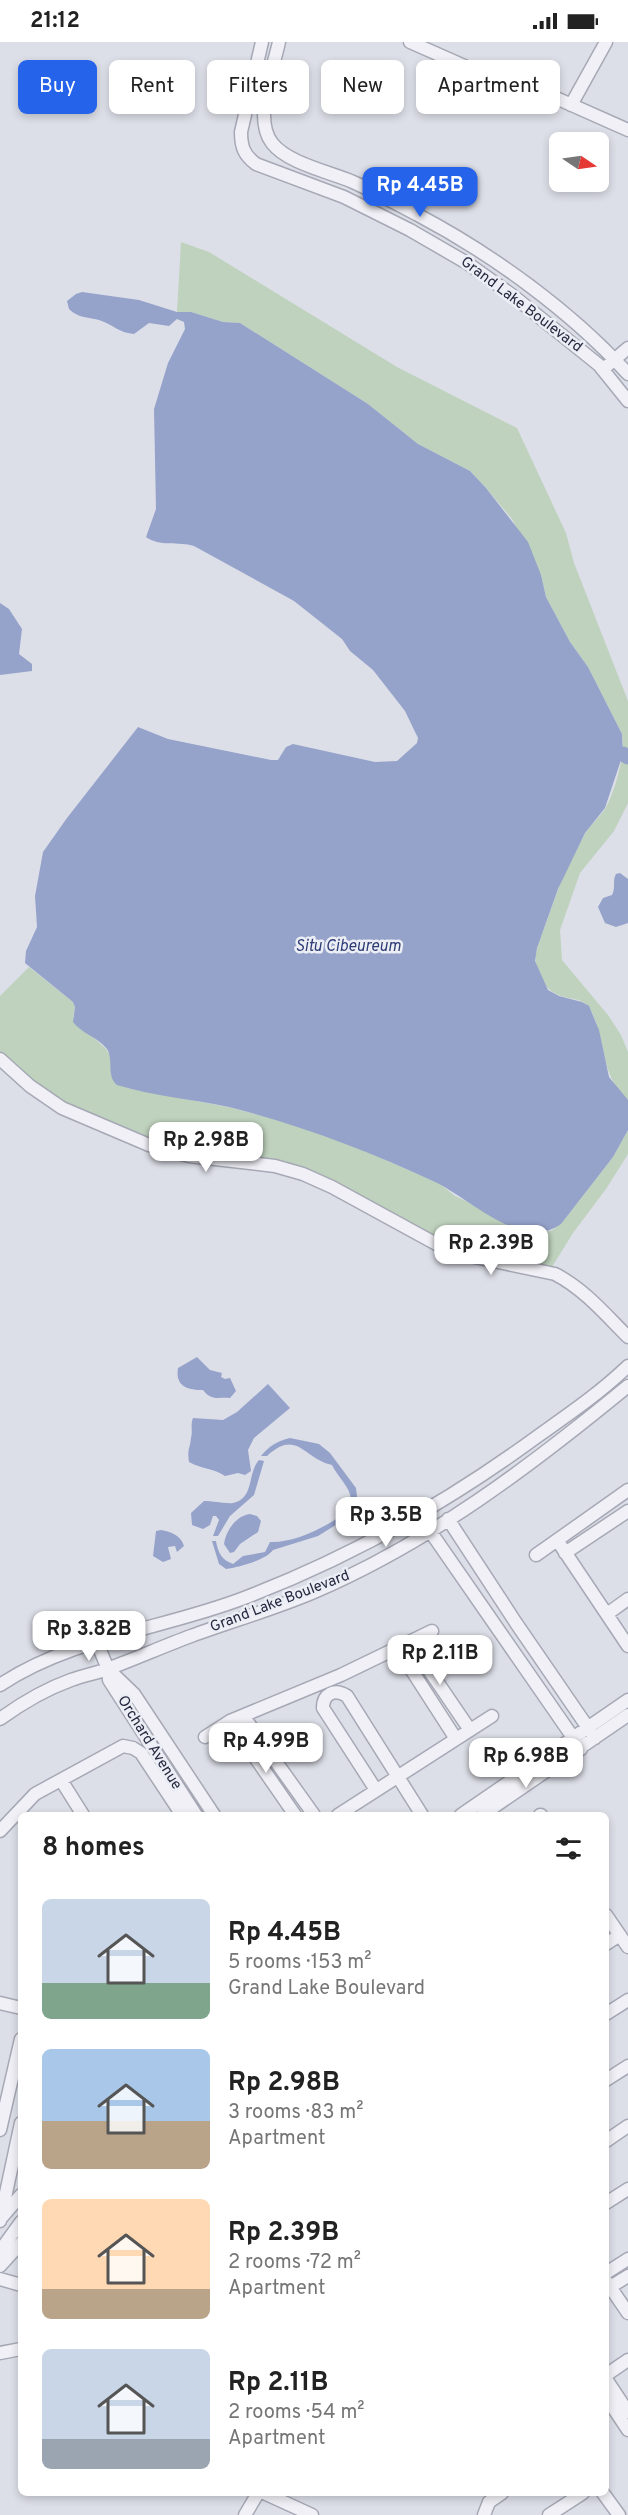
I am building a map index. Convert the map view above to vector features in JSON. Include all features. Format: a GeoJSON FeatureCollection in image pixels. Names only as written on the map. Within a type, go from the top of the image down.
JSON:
{"type":"FeatureCollection","features":[{"type":"Feature","properties":{"kind":"street"},"geometry":{"type":"LineString","coordinates":[[410,42],[469,68],[529,86],[628,130]]}},
{"type":"Feature","properties":{"kind":"street"},"geometry":{"type":"LineString","coordinates":[[571,105],[606,42]]}},
{"type":"Feature","properties":{"kind":"street"},"geometry":{"type":"LineString","coordinates":[[261,46],[277,48]]}},
{"type":"Feature","properties":{"kind":"street","name":"Grand Lake Boulevard"},"geometry":{"type":"LineString","coordinates":[[261,46],[241,132],[241,145],[246,157],[256,164],[344,197],[410,230],[467,263],[512,295],[603,370],[628,401]]}},
{"type":"Feature","properties":{"kind":"street","name":"Grand Lake Boulevard"},"geometry":{"type":"LineString","coordinates":[[277,48],[263,110],[264,128],[271,143],[282,153],[352,182],[418,215],[483,252],[527,284],[628,372]]}},
{"type":"Feature","properties":{"kind":"street"},"geometry":{"type":"LineString","coordinates":[[603,370],[628,348]]}},
{"type":"Feature","properties":{"kind":"street"},"geometry":{"type":"LineString","coordinates":[[612,382],[628,372]]}},
{"type":"Feature","properties":{"kind":"street"},"geometry":{"type":"LineString","coordinates":[[0,1059],[30,1086],[67,1111],[149,1145],[189,1156],[275,1166],[303,1174],[332,1187],[451,1252],[555,1274],[571,1282],[628,1337]]}},
{"type":"Feature","properties":{"kind":"street","name":"Grand Lake Boulevard"},"geometry":{"type":"LineString","coordinates":[[0,1685],[25,1670],[97,1642],[243,1599],[323,1564],[458,1492],[566,1416],[628,1366]]}},
{"type":"Feature","properties":{"kind":"street","name":"Grand Lake Boulevard"},"geometry":{"type":"LineString","coordinates":[[0,1719],[39,1694],[71,1680],[108,1669],[315,1591],[369,1567],[448,1519],[580,1425],[628,1386]]}},
{"type":"Feature","properties":{"kind":"street"},"geometry":{"type":"LineString","coordinates":[[536,1555],[628,1490]]}},
{"type":"Feature","properties":{"kind":"street"},"geometry":{"type":"LineString","coordinates":[[458,1492],[468,1505]]}},
{"type":"Feature","properties":{"kind":"street"},"geometry":{"type":"LineString","coordinates":[[565,1553],[628,1510]]}},
{"type":"Feature","properties":{"kind":"street"},"geometry":{"type":"LineString","coordinates":[[448,1519],[591,1734]]}},
{"type":"Feature","properties":{"kind":"street"},"geometry":{"type":"LineString","coordinates":[[393,1528],[404,1546]]}},
{"type":"Feature","properties":{"kind":"street"},"geometry":{"type":"LineString","coordinates":[[430,1531],[578,1744]]}},
{"type":"Feature","properties":{"kind":"street"},"geometry":{"type":"LineString","coordinates":[[557,1540],[628,1646]]}},
{"type":"Feature","properties":{"kind":"street"},"geometry":{"type":"LineString","coordinates":[[608,1614],[628,1599]]}},
{"type":"Feature","properties":{"kind":"street"},"geometry":{"type":"LineString","coordinates":[[616,1628],[628,1620]]}},
{"type":"Feature","properties":{"kind":"street"},"geometry":{"type":"LineString","coordinates":[[206,1737],[230,1721],[244,1717],[398,1649],[432,1631]]}},
{"type":"Feature","properties":{"kind":"street","name":"Orchard Avenue"},"geometry":{"type":"LineString","coordinates":[[97,1642],[110,1680],[194,1812]]}},
{"type":"Feature","properties":{"kind":"street"},"geometry":{"type":"LineString","coordinates":[[410,1642],[470,1730]]}},
{"type":"Feature","properties":{"kind":"street"},"geometry":{"type":"LineString","coordinates":[[398,1649],[456,1739]]}},
{"type":"Feature","properties":{"kind":"street","name":"Orchard Avenue"},"geometry":{"type":"LineString","coordinates":[[108,1669],[134,1694],[212,1812]]}},
{"type":"Feature","properties":{"kind":"street"},"geometry":{"type":"LineString","coordinates":[[376,1790],[323,1708],[324,1697],[329,1693],[341,1692],[347,1696],[420,1812]]}},
{"type":"Feature","properties":{"kind":"street"},"geometry":{"type":"LineString","coordinates":[[486,1812],[591,1734],[628,1700]]}},
{"type":"Feature","properties":{"kind":"street"},"geometry":{"type":"LineString","coordinates":[[591,1734],[628,1715]]}},
{"type":"Feature","properties":{"kind":"street"},"geometry":{"type":"LineString","coordinates":[[343,1812],[492,1716]]}},
{"type":"Feature","properties":{"kind":"street"},"geometry":{"type":"LineString","coordinates":[[244,1717],[312,1812]]}},
{"type":"Feature","properties":{"kind":"street"},"geometry":{"type":"LineString","coordinates":[[230,1721],[293,1812]]}},
{"type":"Feature","properties":{"kind":"street"},"geometry":{"type":"LineString","coordinates":[[466,1812],[578,1744]]}},
{"type":"Feature","properties":{"kind":"street"},"geometry":{"type":"LineString","coordinates":[[0,1831],[35,1794],[123,1746],[141,1753],[180,1812]]}},
{"type":"Feature","properties":{"kind":"street"},"geometry":{"type":"LineString","coordinates":[[61,1780],[81,1812]]}},
{"type":"Feature","properties":{"kind":"street"},"geometry":{"type":"LineString","coordinates":[[609,1919],[628,1947]]}},
{"type":"Feature","properties":{"kind":"street"},"geometry":{"type":"LineString","coordinates":[[609,1942],[620,1935]]}},
{"type":"Feature","properties":{"kind":"street"},"geometry":{"type":"LineString","coordinates":[[609,2012],[628,2000]]}},
{"type":"Feature","properties":{"kind":"street"},"geometry":{"type":"LineString","coordinates":[[0,2003],[18,2007]]}},
{"type":"Feature","properties":{"kind":"street"},"geometry":{"type":"LineString","coordinates":[[0,2130],[18,2052]]}},
{"type":"Feature","properties":{"kind":"street"},"geometry":{"type":"LineString","coordinates":[[609,2078],[628,2066]]}},
{"type":"Feature","properties":{"kind":"street"},"geometry":{"type":"LineString","coordinates":[[609,2139],[628,2126]]}},
{"type":"Feature","properties":{"kind":"street"},"geometry":{"type":"LineString","coordinates":[[0,2219],[18,2137]]}},
{"type":"Feature","properties":{"kind":"street"},"geometry":{"type":"LineString","coordinates":[[609,2201],[628,2189]]}},
{"type":"Feature","properties":{"kind":"street"},"geometry":{"type":"LineString","coordinates":[[0,2219],[18,2198]]}},
{"type":"Feature","properties":{"kind":"street"},"geometry":{"type":"LineString","coordinates":[[0,2251],[18,2226]]}},
{"type":"Feature","properties":{"kind":"street"},"geometry":{"type":"LineString","coordinates":[[0,2266],[18,2246]]}},
{"type":"Feature","properties":{"kind":"street"},"geometry":{"type":"LineString","coordinates":[[609,2272],[628,2259]]}},
{"type":"Feature","properties":{"kind":"street"},"geometry":{"type":"LineString","coordinates":[[609,2284],[628,2276]]}},
{"type":"Feature","properties":{"kind":"street"},"geometry":{"type":"LineString","coordinates":[[0,2279],[18,2284]]}},
{"type":"Feature","properties":{"kind":"street"},"geometry":{"type":"LineString","coordinates":[[609,2285],[628,2313]]}},
{"type":"Feature","properties":{"kind":"street"},"geometry":{"type":"LineString","coordinates":[[0,2354],[18,2350]]}},
{"type":"Feature","properties":{"kind":"street"},"geometry":{"type":"LineString","coordinates":[[609,2375],[628,2360]]}},
{"type":"Feature","properties":{"kind":"street"},"geometry":{"type":"LineString","coordinates":[[609,2382],[628,2412]]}},
{"type":"Feature","properties":{"kind":"street"},"geometry":{"type":"LineString","coordinates":[[609,2402],[628,2430]]}},
{"type":"Feature","properties":{"kind":"street"},"geometry":{"type":"LineString","coordinates":[[245,2515],[256,2496]]}},
{"type":"Feature","properties":{"kind":"street"},"geometry":{"type":"LineString","coordinates":[[271,2496],[312,2515]]}},
{"type":"Feature","properties":{"kind":"street"},"geometry":{"type":"LineString","coordinates":[[484,2515],[489,2502],[498,2496]]}},
{"type":"Feature","properties":{"kind":"street"},"geometry":{"type":"LineString","coordinates":[[549,2515],[578,2496]]}},
{"type":"Feature","properties":{"kind":"street"},"geometry":{"type":"LineString","coordinates":[[605,2496],[619,2515]]}},
{"type":"Feature","properties":{"kind":"green space"},"geometry":{"type":"Polygon","coordinates":[[[181,242],[209,252],[397,367],[517,428],[566,533],[574,563],[628,701],[628,803],[614,831],[580,873],[560,930],[562,960],[608,1015],[621,1035],[628,1052],[628,1100],[618,1090],[612,1079],[596,1021],[590,1009],[579,1000],[558,995],[550,990],[543,983],[537,971],[535,960],[539,942],[567,867],[585,834],[605,809],[612,793],[621,762],[622,734],[588,667],[570,642],[546,597],[541,575],[512,519],[470,471],[418,444],[368,404],[240,323],[223,322],[191,312],[177,312],[181,242]]]}},
{"type":"Feature","properties":{"kind":"green space"},"geometry":{"type":"Polygon","coordinates":[[[29,967],[73,1002],[75,1007],[73,1018],[106,1049],[111,1057],[111,1076],[127,1088],[228,1107],[289,1123],[354,1146],[440,1184],[455,1196],[534,1233],[551,1231],[561,1224],[613,1157],[628,1130],[628,1154],[549,1272],[451,1252],[303,1174],[189,1156],[73,1114],[0,1059],[0,996],[29,967]]]}},
{"type":"Feature","properties":{"kind":"water","name":"Situ Cibeureum"},"geometry":{"type":"Polygon","coordinates":[[[82,292],[139,300],[177,312],[191,312],[223,322],[240,323],[368,404],[418,444],[470,471],[528,542],[541,575],[546,597],[570,642],[588,667],[622,734],[623,754],[605,808],[585,833],[558,889],[537,948],[535,961],[548,990],[589,1006],[599,1030],[609,1077],[628,1100],[628,1130],[613,1157],[561,1224],[546,1231],[530,1232],[513,1227],[497,1220],[435,1182],[334,1140],[229,1107],[117,1085],[112,1077],[107,1049],[73,1022],[75,1007],[73,1002],[25,963],[26,951],[37,927],[35,896],[43,852],[138,727],[168,739],[271,760],[278,760],[286,747],[293,744],[375,762],[397,761],[417,743],[418,738],[405,711],[373,670],[350,651],[342,639],[294,601],[194,546],[157,542],[146,537],[156,509],[154,409],[168,363],[185,329],[184,322],[177,319],[169,326],[149,323],[134,334],[123,332],[99,320],[79,316],[72,312],[67,301],[82,292]]]}},
{"type":"Feature","properties":{"kind":"water"},"geometry":{"type":"Polygon","coordinates":[[[0,603],[9,609],[22,629],[19,654],[32,664],[32,671],[0,675],[0,603]]]}},
{"type":"Feature","properties":{"kind":"water"},"geometry":{"type":"Polygon","coordinates":[[[620,873],[628,879],[628,923],[616,927],[605,923],[598,907],[603,898],[612,895],[616,874],[620,873]]]}},
{"type":"Feature","properties":{"kind":"water"},"geometry":{"type":"Polygon","coordinates":[[[197,1357],[210,1370],[222,1373],[221,1377],[230,1378],[236,1391],[230,1398],[212,1397],[203,1390],[187,1388],[180,1383],[178,1368],[197,1357]]]}},
{"type":"Feature","properties":{"kind":"water"},"geometry":{"type":"Polygon","coordinates":[[[268,1384],[290,1408],[254,1438],[248,1450],[251,1471],[245,1475],[238,1473],[225,1476],[189,1462],[188,1452],[193,1418],[223,1420],[237,1412],[268,1384]]]}},
{"type":"Feature","properties":{"kind":"water"},"geometry":{"type":"Polygon","coordinates":[[[290,1438],[319,1444],[330,1453],[356,1488],[358,1505],[365,1501],[368,1505],[318,1536],[273,1550],[265,1557],[252,1562],[226,1569],[219,1564],[212,1541],[216,1541],[223,1558],[233,1564],[243,1556],[265,1552],[270,1542],[291,1540],[302,1536],[323,1527],[350,1510],[349,1492],[332,1465],[322,1462],[293,1445],[277,1448],[267,1456],[261,1456],[274,1444],[290,1438]]]}},
{"type":"Feature","properties":{"kind":"water"},"geometry":{"type":"Polygon","coordinates":[[[259,1460],[264,1461],[254,1495],[230,1516],[218,1536],[213,1536],[219,1520],[216,1516],[213,1516],[210,1525],[203,1529],[192,1525],[191,1513],[204,1501],[233,1503],[245,1496],[255,1465],[259,1460]]]}},
{"type":"Feature","properties":{"kind":"water"},"geometry":{"type":"Polygon","coordinates":[[[250,1514],[257,1516],[261,1521],[258,1532],[230,1553],[224,1544],[227,1534],[236,1521],[250,1514]]]}},
{"type":"Feature","properties":{"kind":"water"},"geometry":{"type":"Polygon","coordinates":[[[161,1530],[178,1537],[184,1546],[177,1552],[175,1546],[168,1547],[171,1559],[163,1562],[153,1556],[156,1531],[161,1530]]]}},
{"type":"Feature","properties":{"kind":"waterway"},"geometry":{"type":"LineString","coordinates":[[623,754],[628,757]]}}]}
